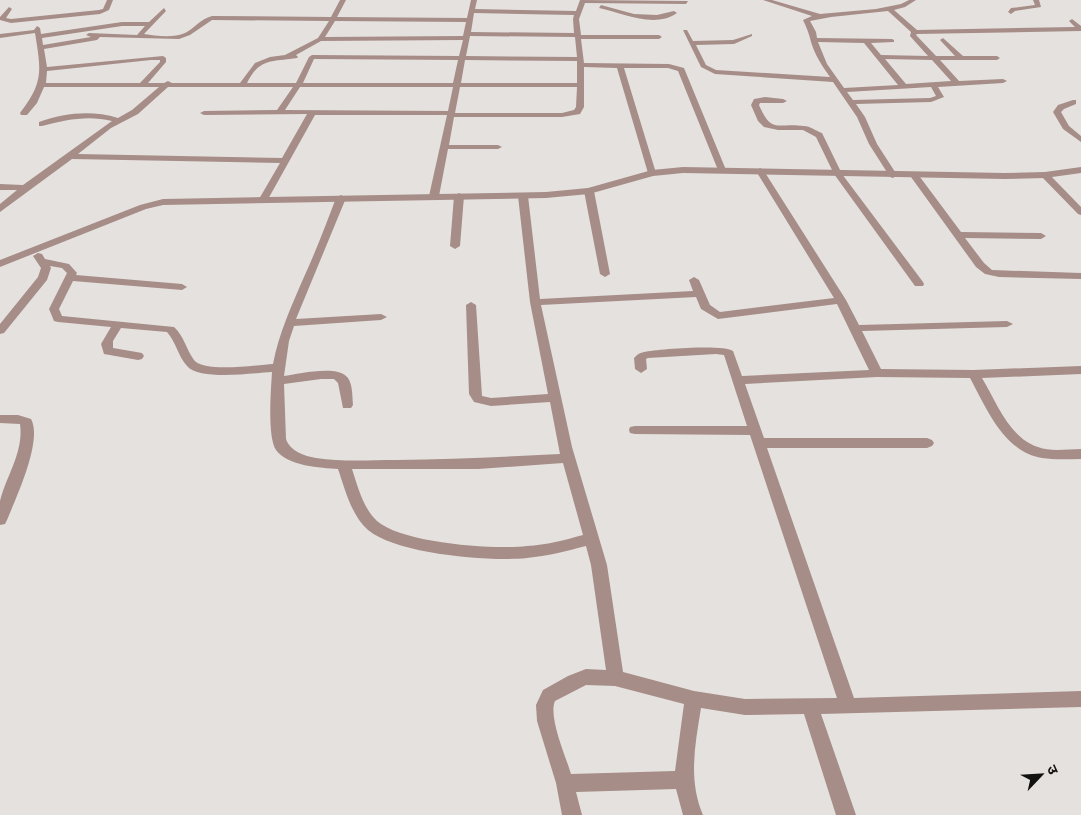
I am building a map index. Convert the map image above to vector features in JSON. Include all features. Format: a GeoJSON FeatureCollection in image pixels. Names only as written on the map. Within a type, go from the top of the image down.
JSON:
{"type":"FeatureCollection","features":[{"type":"Feature","properties":{"kind":"street"},"geometry":{"type":"LineString","coordinates":[[9,9],[2,19],[36,18],[104,11],[107,9],[110,0]]}},
{"type":"Feature","properties":{"kind":"street"},"geometry":{"type":"LineString","coordinates":[[280,112],[298,84],[318,41],[334,19],[343,0]]}},
{"type":"Feature","properties":{"kind":"street"},"geometry":{"type":"LineString","coordinates":[[434,196],[474,0]]}},
{"type":"Feature","properties":{"kind":"street"},"geometry":{"type":"LineString","coordinates":[[204,113],[569,114],[577,112],[580,107],[581,62],[577,13],[583,0],[686,2]]}},
{"type":"Feature","properties":{"kind":"street"},"geometry":{"type":"LineString","coordinates":[[766,0],[823,17]]}},
{"type":"Feature","properties":{"kind":"street"},"geometry":{"type":"LineString","coordinates":[[893,174],[873,144],[861,117],[844,90],[824,64],[814,40],[813,32],[806,20],[888,8],[906,4],[913,0]]}},
{"type":"Feature","properties":{"kind":"street"},"geometry":{"type":"LineString","coordinates":[[1010,12],[1013,9],[1039,6],[1036,0]]}},
{"type":"Feature","properties":{"kind":"street"},"geometry":{"type":"LineString","coordinates":[[601,7],[613,8],[638,26],[659,37]]}},
{"type":"Feature","properties":{"kind":"street"},"geometry":{"type":"LineString","coordinates":[[888,8],[915,32],[1080,29],[1072,21]]}},
{"type":"Feature","properties":{"kind":"street"},"geometry":{"type":"LineString","coordinates":[[144,37],[140,34],[164,10]]}},
{"type":"Feature","properties":{"kind":"street"},"geometry":{"type":"LineString","coordinates":[[472,11],[577,13]]}},
{"type":"Feature","properties":{"kind":"street"},"geometry":{"type":"LineString","coordinates":[[287,57],[318,41],[467,36],[578,36],[638,26],[674,13]]}},
{"type":"Feature","properties":{"kind":"street"},"geometry":{"type":"LineString","coordinates":[[24,113],[36,100],[42,84],[43,70],[36,18]]}},
{"type":"Feature","properties":{"kind":"street"},"geometry":{"type":"LineString","coordinates":[[58,33],[144,37],[186,36],[200,23],[212,18],[470,20]]}},
{"type":"Feature","properties":{"kind":"street"},"geometry":{"type":"LineString","coordinates":[[0,36],[58,33],[122,24],[150,24]]}},
{"type":"Feature","properties":{"kind":"street"},"geometry":{"type":"LineString","coordinates":[[1072,30],[1081,36]]}},
{"type":"Feature","properties":{"kind":"street"},"geometry":{"type":"LineString","coordinates":[[685,31],[706,68],[716,72],[835,80]]}},
{"type":"Feature","properties":{"kind":"street"},"geometry":{"type":"LineString","coordinates":[[915,32],[912,34],[957,84]]}},
{"type":"Feature","properties":{"kind":"street"},"geometry":{"type":"LineString","coordinates":[[692,43],[734,42],[750,35]]}},
{"type":"Feature","properties":{"kind":"street"},"geometry":{"type":"LineString","coordinates":[[40,48],[110,36]]}},
{"type":"Feature","properties":{"kind":"street"},"geometry":{"type":"LineString","coordinates":[[814,40],[892,40]]}},
{"type":"Feature","properties":{"kind":"street"},"geometry":{"type":"LineString","coordinates":[[943,40],[961,58]]}},
{"type":"Feature","properties":{"kind":"street"},"geometry":{"type":"LineString","coordinates":[[866,41],[904,87]]}},
{"type":"Feature","properties":{"kind":"street"},"geometry":{"type":"LineString","coordinates":[[243,84],[247,73],[256,63],[268,59],[287,57],[581,62],[620,66],[675,67],[703,64]]}},
{"type":"Feature","properties":{"kind":"street"},"geometry":{"type":"LineString","coordinates":[[880,57],[998,58]]}},
{"type":"Feature","properties":{"kind":"street"},"geometry":{"type":"LineString","coordinates":[[43,70],[162,58],[163,62],[144,83]]}},
{"type":"Feature","properties":{"kind":"street"},"geometry":{"type":"LineString","coordinates":[[620,66],[652,173]]}},
{"type":"Feature","properties":{"kind":"street"},"geometry":{"type":"LineString","coordinates":[[675,67],[684,73],[722,170]]}},
{"type":"Feature","properties":{"kind":"street"},"geometry":{"type":"LineString","coordinates":[[844,90],[1003,81]]}},
{"type":"Feature","properties":{"kind":"street"},"geometry":{"type":"LineString","coordinates":[[0,209],[108,126],[135,112],[168,83]]}},
{"type":"Feature","properties":{"kind":"street"},"geometry":{"type":"LineString","coordinates":[[42,84],[579,85]]}},
{"type":"Feature","properties":{"kind":"street"},"geometry":{"type":"LineString","coordinates":[[851,102],[937,99],[940,97],[933,85]]}},
{"type":"Feature","properties":{"kind":"street"},"geometry":{"type":"LineString","coordinates":[[783,101],[765,99],[757,101],[755,105],[762,121],[772,127],[804,128],[816,131],[838,174],[919,284]]}},
{"type":"Feature","properties":{"kind":"street"},"geometry":{"type":"LineString","coordinates":[[1073,102],[1060,107],[1057,112],[1066,127],[1081,140]]}},
{"type":"Feature","properties":{"kind":"street"},"geometry":{"type":"LineString","coordinates":[[264,199],[312,113]]}},
{"type":"Feature","properties":{"kind":"street"},"geometry":{"type":"LineString","coordinates":[[42,124],[73,115],[105,117],[120,121]]}},
{"type":"Feature","properties":{"kind":"street"},"geometry":{"type":"LineString","coordinates":[[444,147],[498,147]]}},
{"type":"Feature","properties":{"kind":"street"},"geometry":{"type":"LineString","coordinates":[[70,156],[285,161]]}},
{"type":"Feature","properties":{"kind":"street"},"geometry":{"type":"LineString","coordinates":[[0,264],[142,207],[183,201],[523,196],[589,190],[652,173],[684,170],[838,174],[1045,175],[1081,170]]}},
{"type":"Feature","properties":{"kind":"street"},"geometry":{"type":"LineString","coordinates":[[760,172],[842,300],[877,373]]}},
{"type":"Feature","properties":{"kind":"street"},"geometry":{"type":"LineString","coordinates":[[914,175],[980,265],[988,272],[999,274],[1081,276]]}},
{"type":"Feature","properties":{"kind":"street"},"geometry":{"type":"LineString","coordinates":[[1045,175],[1081,212]]}},
{"type":"Feature","properties":{"kind":"street"},"geometry":{"type":"LineString","coordinates":[[0,187],[25,188]]}},
{"type":"Feature","properties":{"kind":"street"},"geometry":{"type":"LineString","coordinates":[[589,190],[605,274]]}},
{"type":"Feature","properties":{"kind":"street"},"geometry":{"type":"LineString","coordinates":[[455,246],[458,196]]}},
{"type":"Feature","properties":{"kind":"street"},"geometry":{"type":"LineString","coordinates":[[523,196],[535,302],[568,458],[599,565],[615,678]]}},
{"type":"Feature","properties":{"kind":"street"},"geometry":{"type":"LineString","coordinates":[[342,198],[283,341],[278,381],[279,439],[282,448],[293,456],[315,463],[343,464],[478,464],[568,458]]}},
{"type":"Feature","properties":{"kind":"street"},"geometry":{"type":"LineString","coordinates":[[958,235],[1041,236]]}},
{"type":"Feature","properties":{"kind":"street"},"geometry":{"type":"LineString","coordinates":[[0,330],[43,278],[46,268],[34,251]]}},
{"type":"Feature","properties":{"kind":"street"},"geometry":{"type":"LineString","coordinates":[[41,261],[65,266],[72,273],[54,308],[58,319],[170,330],[174,333],[188,360],[197,369],[204,371],[279,368]]}},
{"type":"Feature","properties":{"kind":"street"},"geometry":{"type":"LineString","coordinates":[[71,278],[182,287]]}},
{"type":"Feature","properties":{"kind":"street"},"geometry":{"type":"LineString","coordinates":[[694,280],[705,307],[711,313],[718,316],[842,300]]}},
{"type":"Feature","properties":{"kind":"street"},"geometry":{"type":"LineString","coordinates":[[535,302],[700,294]]}},
{"type":"Feature","properties":{"kind":"street"},"geometry":{"type":"LineString","coordinates":[[471,305],[475,394],[478,399],[490,402],[555,398]]}},
{"type":"Feature","properties":{"kind":"street"},"geometry":{"type":"LineString","coordinates":[[289,324],[381,317]]}},
{"type":"Feature","properties":{"kind":"street"},"geometry":{"type":"LineString","coordinates":[[855,328],[1007,324]]}},
{"type":"Feature","properties":{"kind":"street"},"geometry":{"type":"LineString","coordinates":[[118,325],[106,343],[106,347],[108,350],[138,356]]}},
{"type":"Feature","properties":{"kind":"street"},"geometry":{"type":"LineString","coordinates":[[641,369],[640,358],[645,355],[716,350],[726,351],[729,354],[848,706]]}},
{"type":"Feature","properties":{"kind":"street"},"geometry":{"type":"LineString","coordinates":[[739,380],[877,373],[974,374],[1081,370]]}},
{"type":"Feature","properties":{"kind":"street"},"geometry":{"type":"LineString","coordinates":[[974,374],[1008,433],[1017,442],[1032,450],[1081,454]]}},
{"type":"Feature","properties":{"kind":"street"},"geometry":{"type":"LineString","coordinates":[[278,381],[337,375],[342,378],[344,383],[347,405]]}},
{"type":"Feature","properties":{"kind":"street"},"geometry":{"type":"LineString","coordinates":[[0,418],[18,419],[26,422],[28,429],[26,444],[0,520]]}},
{"type":"Feature","properties":{"kind":"street"},"geometry":{"type":"LineString","coordinates":[[635,430],[758,437],[926,442]]}},
{"type":"Feature","properties":{"kind":"street"},"geometry":{"type":"LineString","coordinates":[[343,464],[360,512],[374,527],[391,537],[446,547],[516,553],[541,551],[592,539]]}},
{"type":"Feature","properties":{"kind":"street"},"geometry":{"type":"LineString","coordinates":[[572,815],[565,783],[546,721],[545,705],[549,696],[586,677],[615,678],[694,699],[745,707],[810,707],[1081,699]]}},
{"type":"Feature","properties":{"kind":"street"},"geometry":{"type":"LineString","coordinates":[[692,815],[689,809],[684,780],[686,751],[694,699]]}},
{"type":"Feature","properties":{"kind":"street"},"geometry":{"type":"LineString","coordinates":[[810,707],[846,815]]}},
{"type":"Feature","properties":{"kind":"street"},"geometry":{"type":"LineString","coordinates":[[565,783],[684,780]]}}]}
